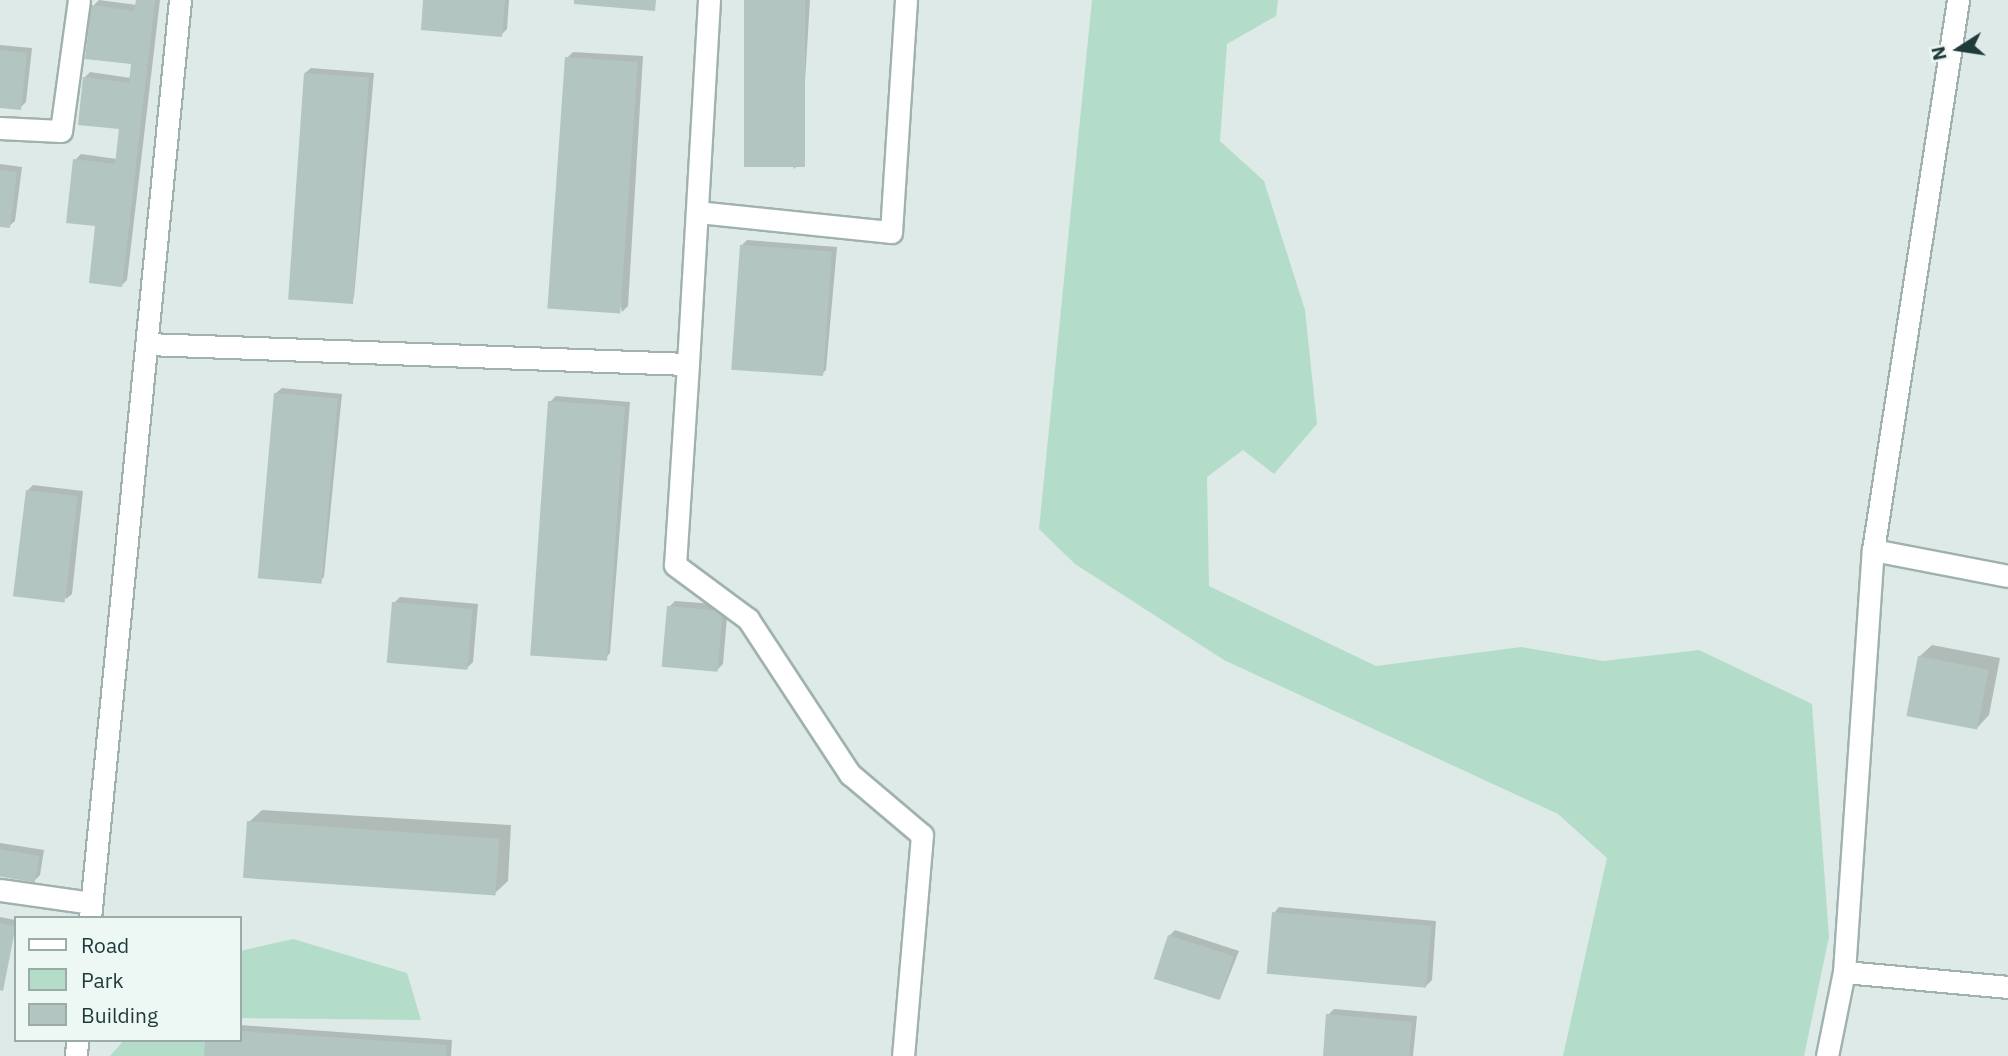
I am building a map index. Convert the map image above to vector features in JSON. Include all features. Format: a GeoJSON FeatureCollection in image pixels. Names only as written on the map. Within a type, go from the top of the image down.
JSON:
{"type":"FeatureCollection","features":[{"type":"Feature","properties":{"kind":"street"},"geometry":{"type":"LineString","coordinates":[[0,128],[61,131],[79,0]]}},
{"type":"Feature","properties":{"kind":"street"},"geometry":{"type":"LineString","coordinates":[[0,890],[90,910],[180,0]]}},
{"type":"Feature","properties":{"kind":"street"},"geometry":{"type":"LineString","coordinates":[[709,0],[675,565],[748,619],[850,774],[922,835],[903,1056]]}},
{"type":"Feature","properties":{"kind":"street"},"geometry":{"type":"LineString","coordinates":[[697,212],[891,232],[906,0]]}},
{"type":"Feature","properties":{"kind":"street"},"geometry":{"type":"LineString","coordinates":[[1827,1056],[1844,972],[1873,550],[1958,0]]}},
{"type":"Feature","properties":{"kind":"street"},"geometry":{"type":"LineString","coordinates":[[146,344],[688,363]]}},
{"type":"Feature","properties":{"kind":"street"},"geometry":{"type":"LineString","coordinates":[[1873,550],[2008,576]]}},
{"type":"Feature","properties":{"kind":"street"},"geometry":{"type":"LineString","coordinates":[[1844,972],[2008,987]]}},
{"type":"Feature","properties":{"kind":"green space"},"geometry":{"type":"Polygon","coordinates":[[[1092,0],[1278,0],[1276,16],[1227,44],[1220,141],[1264,181],[1305,310],[1317,424],[1274,474],[1243,450],[1207,477],[1209,586],[1376,666],[1521,647],[1603,661],[1699,650],[1812,704],[1829,937],[1804,1056],[1563,1056],[1607,858],[1558,814],[1224,660],[1075,564],[1039,529],[1092,0]]]}},
{"type":"Feature","properties":{"kind":"green space"},"geometry":{"type":"Polygon","coordinates":[[[293,939],[407,973],[421,1020],[242,1018],[242,951],[293,939]]]}},
{"type":"Feature","properties":{"kind":"green space"},"geometry":{"type":"Polygon","coordinates":[[[122,1042],[213,1042],[210,1056],[110,1056],[122,1042]]]}},
{"type":"Feature","properties":{"kind":"building"},"geometry":{"type":"Polygon","coordinates":[[[136,0],[155,0],[122,287],[89,283],[95,226],[66,223],[73,159],[115,164],[119,129],[78,125],[83,77],[129,83],[131,64],[85,59],[91,5],[134,11],[136,0]]]}},
{"type":"Feature","properties":{"kind":"building"},"geometry":{"type":"Polygon","coordinates":[[[423,0],[505,0],[502,37],[421,30],[423,0]]]}},
{"type":"Feature","properties":{"kind":"building"},"geometry":{"type":"Polygon","coordinates":[[[574,0],[656,0],[655,11],[574,4],[574,0]]]}},
{"type":"Feature","properties":{"kind":"building"},"geometry":{"type":"Polygon","coordinates":[[[744,0],[805,0],[805,167],[744,167],[744,0]]]}},
{"type":"Feature","properties":{"kind":"building"},"geometry":{"type":"Polygon","coordinates":[[[0,50],[27,53],[21,110],[0,108],[0,50]]]}},
{"type":"Feature","properties":{"kind":"building"},"geometry":{"type":"Polygon","coordinates":[[[565,57],[638,62],[620,313],[547,308],[565,57]]]}},
{"type":"Feature","properties":{"kind":"building"},"geometry":{"type":"Polygon","coordinates":[[[304,73],[369,78],[353,304],[288,299],[304,73]]]}},
{"type":"Feature","properties":{"kind":"building"},"geometry":{"type":"Polygon","coordinates":[[[0,170],[17,172],[10,228],[0,227],[0,170]]]}},
{"type":"Feature","properties":{"kind":"building"},"geometry":{"type":"Polygon","coordinates":[[[740,245],[832,251],[823,376],[731,370],[740,245]]]}},
{"type":"Feature","properties":{"kind":"building"},"geometry":{"type":"Polygon","coordinates":[[[274,393],[338,399],[322,584],[258,578],[274,393]]]}},
{"type":"Feature","properties":{"kind":"building"},"geometry":{"type":"Polygon","coordinates":[[[548,401],[625,406],[607,661],[530,655],[548,401]]]}},
{"type":"Feature","properties":{"kind":"building"},"geometry":{"type":"Polygon","coordinates":[[[26,490],[78,496],[65,603],[13,596],[26,490]]]}},
{"type":"Feature","properties":{"kind":"building"},"geometry":{"type":"Polygon","coordinates":[[[392,602],[473,609],[467,670],[387,663],[392,602]]]}},
{"type":"Feature","properties":{"kind":"building"},"geometry":{"type":"Polygon","coordinates":[[[667,606],[723,611],[717,672],[662,667],[667,606]]]}},
{"type":"Feature","properties":{"kind":"building"},"geometry":{"type":"Polygon","coordinates":[[[1918,656],[1989,670],[1977,730],[1906,716],[1918,656]]]}},
{"type":"Feature","properties":{"kind":"building"},"geometry":{"type":"Polygon","coordinates":[[[247,821],[499,839],[495,896],[243,878],[247,821]]]}},
{"type":"Feature","properties":{"kind":"building"},"geometry":{"type":"Polygon","coordinates":[[[0,849],[39,856],[35,883],[0,876],[0,849]]]}},
{"type":"Feature","properties":{"kind":"building"},"geometry":{"type":"Polygon","coordinates":[[[1272,912],[1431,926],[1426,988],[1267,974],[1272,912]]]}},
{"type":"Feature","properties":{"kind":"building"},"geometry":{"type":"Polygon","coordinates":[[[0,923],[14,926],[3,991],[0,990],[0,923]]]}},
{"type":"Feature","properties":{"kind":"building"},"geometry":{"type":"Polygon","coordinates":[[[1168,935],[1234,956],[1219,1000],[1154,979],[1168,935]]]}},
{"type":"Feature","properties":{"kind":"building"},"geometry":{"type":"Polygon","coordinates":[[[1326,1014],[1412,1022],[1409,1056],[1323,1056],[1326,1014]]]}},
{"type":"Feature","properties":{"kind":"building"},"geometry":{"type":"Polygon","coordinates":[[[242,1031],[447,1045],[446,1056],[204,1056],[205,1042],[242,1042],[242,1031]]]}}]}
